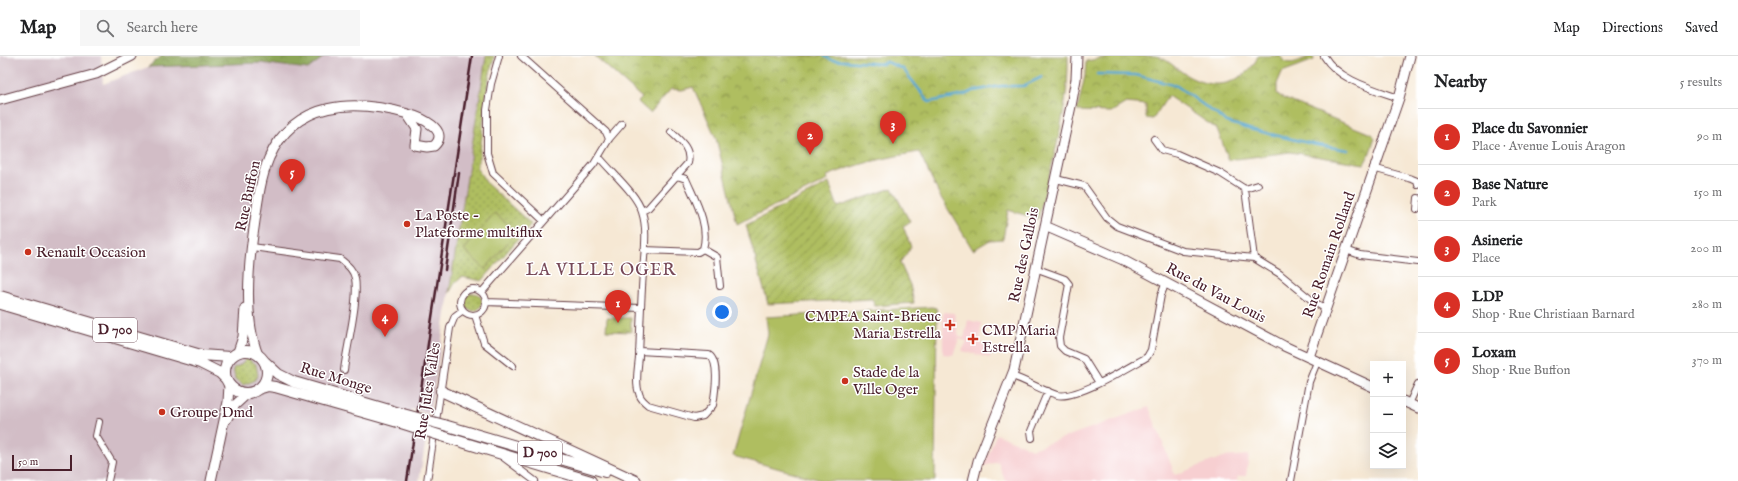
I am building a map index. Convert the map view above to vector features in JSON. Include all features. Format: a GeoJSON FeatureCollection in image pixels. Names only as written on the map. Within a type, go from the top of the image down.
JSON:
{"type":"FeatureCollection","features":[{"type":"Feature","properties":{"kind":"main road","name":"D 700"},"geometry":{"type":"LineString","coordinates":[[0,296],[201,355],[234,355]]}},
{"type":"Feature","properties":{"kind":"main road","name":"D 700"},"geometry":{"type":"LineString","coordinates":[[0,304],[200,363],[220,373],[227,382]]}},
{"type":"Feature","properties":{"kind":"main road"},"geometry":{"type":"LineString","coordinates":[[248,351],[261,358],[267,374],[266,380],[258,389],[248,393],[238,392],[227,382],[225,367],[234,355],[248,351]]}},
{"type":"Feature","properties":{"kind":"main road","name":"Rue Monge"},"geometry":{"type":"LineString","coordinates":[[261,358],[274,372],[294,382],[402,418]]}},
{"type":"Feature","properties":{"kind":"main road","name":"Rue Monge"},"geometry":{"type":"LineString","coordinates":[[258,389],[268,386],[275,387],[402,418]]}},
{"type":"Feature","properties":{"kind":"main road"},"geometry":{"type":"LineString","coordinates":[[441,390],[636,481]]}},
{"type":"Feature","properties":{"kind":"main road","name":"D 700"},"geometry":{"type":"LineString","coordinates":[[402,418],[444,425],[636,481]]}},
{"type":"Feature","properties":{"kind":"main road","name":"D 700"},"geometry":{"type":"LineString","coordinates":[[402,418],[442,436],[591,481]]}},
{"type":"Feature","properties":{"kind":"street"},"geometry":{"type":"LineString","coordinates":[[0,100],[91,76],[132,56]]}},
{"type":"Feature","properties":{"kind":"street"},"geometry":{"type":"LineString","coordinates":[[499,56],[491,84],[487,110],[486,153],[493,173],[544,221]]}},
{"type":"Feature","properties":{"kind":"street"},"geometry":{"type":"LineString","coordinates":[[521,56],[606,132],[609,139]]}},
{"type":"Feature","properties":{"kind":"street","name":"Rue des Gallois"},"geometry":{"type":"LineString","coordinates":[[972,481],[978,460],[1012,376],[1044,226],[1056,179],[1076,77],[1077,56]]}},
{"type":"Feature","properties":{"kind":"street"},"geometry":{"type":"LineString","coordinates":[[1324,56],[1331,68],[1342,75],[1399,98]]}},
{"type":"Feature","properties":{"kind":"street","name":"Rue Romain Rolland"},"geometry":{"type":"LineString","coordinates":[[1308,357],[1399,98],[1410,56]]}},
{"type":"Feature","properties":{"kind":"street","name":"Rue Buffon"},"geometry":{"type":"LineString","coordinates":[[234,355],[243,337],[252,247],[264,173],[275,148],[291,127],[309,114],[344,105],[407,114]]}},
{"type":"Feature","properties":{"kind":"street"},"geometry":{"type":"LineString","coordinates":[[482,292],[599,157],[609,139],[622,124]]}},
{"type":"Feature","properties":{"kind":"street"},"geometry":{"type":"LineString","coordinates":[[642,211],[648,208],[688,163],[690,157],[685,145],[671,132]]}},
{"type":"Feature","properties":{"kind":"street"},"geometry":{"type":"LineString","coordinates":[[1154,139],[1162,150],[1177,154],[1220,173],[1245,190],[1254,258]]}},
{"type":"Feature","properties":{"kind":"street"},"geometry":{"type":"LineString","coordinates":[[599,157],[633,195],[642,211],[644,224],[644,250],[637,388],[642,401],[648,405],[694,418],[702,416],[713,406],[716,366],[712,357],[709,355],[639,351]]}},
{"type":"Feature","properties":{"kind":"street"},"geometry":{"type":"LineString","coordinates":[[1375,164],[1417,181],[1418,185]]}},
{"type":"Feature","properties":{"kind":"street"},"geometry":{"type":"LineString","coordinates":[[677,176],[686,179],[701,216],[705,234],[703,249]]}},
{"type":"Feature","properties":{"kind":"street"},"geometry":{"type":"LineString","coordinates":[[1056,179],[1084,186],[1112,223],[1189,253],[1238,255],[1254,258],[1280,274],[1314,302],[1326,309]]}},
{"type":"Feature","properties":{"kind":"street"},"geometry":{"type":"LineString","coordinates":[[1245,190],[1258,185]]}},
{"type":"Feature","properties":{"kind":"street"},"geometry":{"type":"LineString","coordinates":[[1416,210],[1418,198]]}},
{"type":"Feature","properties":{"kind":"street","name":"Rue du Vau Louis"},"geometry":{"type":"LineString","coordinates":[[1044,226],[1121,259],[1284,346],[1370,386]]}},
{"type":"Feature","properties":{"kind":"street"},"geometry":{"type":"LineString","coordinates":[[252,247],[340,259],[351,267],[355,278],[355,294],[344,370]]}},
{"type":"Feature","properties":{"kind":"street"},"geometry":{"type":"LineString","coordinates":[[644,250],[698,252],[703,249]]}},
{"type":"Feature","properties":{"kind":"street"},"geometry":{"type":"LineString","coordinates":[[703,249],[717,257],[720,286]]}},
{"type":"Feature","properties":{"kind":"street"},"geometry":{"type":"LineString","coordinates":[[1346,250],[1360,255],[1418,262]]}},
{"type":"Feature","properties":{"kind":"street"},"geometry":{"type":"LineString","coordinates":[[1035,268],[1065,279],[1069,284],[1060,346],[1065,351],[1084,360],[1099,383]]}},
{"type":"Feature","properties":{"kind":"street","name":"Rue Buffon"},"geometry":{"type":"LineString","coordinates":[[249,279],[250,323],[253,343],[261,358]]}},
{"type":"Feature","properties":{"kind":"street"},"geometry":{"type":"LineString","coordinates":[[1012,376],[1057,395],[1067,396],[1099,383],[1147,357],[1151,350],[1161,295],[1166,282]]}},
{"type":"Feature","properties":{"kind":"street"},"geometry":{"type":"LineString","coordinates":[[474,288],[482,292],[486,302],[482,312],[475,315],[468,314],[463,310],[460,302],[462,294],[466,290],[474,288]]}},
{"type":"Feature","properties":{"kind":"street"},"geometry":{"type":"LineString","coordinates":[[486,302],[641,308]]}},
{"type":"Feature","properties":{"kind":"street","name":"Rue Jules Vallès"},"geometry":{"type":"LineString","coordinates":[[427,481],[450,328],[455,316],[463,310]]}},
{"type":"Feature","properties":{"kind":"street"},"geometry":{"type":"LineString","coordinates":[[475,315],[484,343],[513,366]]}},
{"type":"Feature","properties":{"kind":"street"},"geometry":{"type":"LineString","coordinates":[[1291,481],[1309,382],[1317,362]]}},
{"type":"Feature","properties":{"kind":"street"},"geometry":{"type":"LineString","coordinates":[[212,481],[222,426],[227,382]]}},
{"type":"Feature","properties":{"kind":"street"},"geometry":{"type":"LineString","coordinates":[[1418,384],[1406,402],[1418,408]]}},
{"type":"Feature","properties":{"kind":"street"},"geometry":{"type":"LineString","coordinates":[[1032,438],[1032,431],[1048,391]]}},
{"type":"Feature","properties":{"kind":"street"},"geometry":{"type":"LineString","coordinates":[[222,426],[235,405],[248,393]]}},
{"type":"Feature","properties":{"kind":"street"},"geometry":{"type":"LineString","coordinates":[[99,422],[96,436],[112,462],[108,481]]}},
{"type":"Feature","properties":{"kind":"street"},"geometry":{"type":"LineString","coordinates":[[497,452],[535,481]]}},
{"type":"Feature","properties":{"kind":"shaded area"},"geometry":{"type":"Polygon","coordinates":[[[0,56],[101,56],[103,84],[148,67],[261,63],[308,69],[325,56],[486,56],[435,384],[429,414],[411,409],[408,433],[426,439],[419,481],[0,481],[0,56]]]}},
{"type":"Feature","properties":{"kind":"shaded area"},"geometry":{"type":"Polygon","coordinates":[[[943,312],[954,313],[959,337],[964,338],[968,320],[981,323],[980,342],[991,346],[990,358],[962,351],[967,341],[959,339],[953,355],[943,354],[943,312]]]}},
{"type":"Feature","properties":{"kind":"shaded area"},"geometry":{"type":"Polygon","coordinates":[[[1149,407],[1175,475],[1223,457],[1249,455],[1246,476],[1238,476],[1237,481],[1005,481],[998,462],[984,466],[996,434],[1032,449],[1149,407]]]}},
{"type":"Feature","properties":{"kind":"green space"},"geometry":{"type":"Polygon","coordinates":[[[162,56],[325,56],[308,69],[261,63],[148,67],[162,56]]]}},
{"type":"Feature","properties":{"kind":"green space"},"geometry":{"type":"Polygon","coordinates":[[[486,56],[494,56],[494,58],[490,72],[477,168],[487,184],[531,224],[482,281],[462,277],[455,283],[449,293],[486,56]]]}},
{"type":"Feature","properties":{"kind":"green space"},"geometry":{"type":"Polygon","coordinates":[[[595,56],[1068,56],[1068,77],[1066,97],[1058,138],[1038,219],[1008,210],[1003,239],[990,240],[973,250],[940,196],[919,152],[872,161],[827,176],[828,180],[737,224],[716,138],[693,87],[682,90],[671,89],[650,113],[638,102],[642,98],[595,56]]]}},
{"type":"Feature","properties":{"kind":"green space"},"geometry":{"type":"Polygon","coordinates":[[[1113,56],[1160,57],[1195,80],[1210,84],[1217,84],[1231,81],[1241,76],[1252,66],[1258,56],[1280,56],[1287,62],[1291,63],[1313,56],[1314,60],[1282,72],[1277,84],[1277,94],[1280,97],[1371,134],[1375,138],[1364,164],[1290,152],[1229,160],[1217,129],[1168,96],[1153,119],[1146,118],[1146,105],[1126,103],[1111,112],[1077,111],[1085,76],[1086,61],[1113,56]]]}},
{"type":"Feature","properties":{"kind":"green space"},"geometry":{"type":"Polygon","coordinates":[[[829,183],[838,207],[892,188],[910,222],[903,226],[911,247],[900,263],[910,285],[914,303],[875,306],[872,299],[768,304],[746,225],[829,183]]]}},
{"type":"Feature","properties":{"kind":"green space"},"geometry":{"type":"Polygon","coordinates":[[[495,213],[517,232],[485,269],[464,250],[495,213]]]}},
{"type":"Feature","properties":{"kind":"green space"},"geometry":{"type":"Polygon","coordinates":[[[473,293],[479,296],[482,302],[479,308],[473,311],[467,308],[464,302],[467,296],[473,293]]]}},
{"type":"Feature","properties":{"kind":"green space","name":"Stade de la Ville Oger"},"geometry":{"type":"Polygon","coordinates":[[[932,307],[936,308],[937,311],[935,481],[824,481],[733,456],[768,334],[766,317],[932,307]]]}},
{"type":"Feature","properties":{"kind":"green space"},"geometry":{"type":"Polygon","coordinates":[[[607,318],[631,318],[631,332],[606,331],[607,318]]]}},
{"type":"Feature","properties":{"kind":"green space"},"geometry":{"type":"Polygon","coordinates":[[[247,358],[256,364],[258,375],[254,381],[243,385],[235,379],[233,368],[240,365],[247,358]]]}},
{"type":"Feature","properties":{"kind":"waterway"},"geometry":{"type":"LineString","coordinates":[[824,56],[831,60],[882,64],[887,62],[903,69],[929,102],[1001,86],[1023,86],[1042,77]]}},
{"type":"Feature","properties":{"kind":"waterway"},"geometry":{"type":"LineString","coordinates":[[1097,74],[1136,75],[1177,86],[1227,122],[1249,129],[1317,145],[1348,150]]}},
{"type":"Feature","properties":{"kind":"railway"},"geometry":{"type":"LineString","coordinates":[[407,481],[472,56]]}},
{"type":"Feature","properties":{"kind":"railway"},"geometry":{"type":"LineString","coordinates":[[445,270],[459,173]]}},
{"type":"Feature","properties":{"kind":"place","name":"Asinerie"},"geometry":{"type":"Point","coordinates":[893,144]}},
{"type":"Feature","properties":{"kind":"place","name":"Base Nature"},"geometry":{"type":"Point","coordinates":[810,155]}},
{"type":"Feature","properties":{"kind":"place","name":"Loxam"},"geometry":{"type":"Point","coordinates":[292,192]}},
{"type":"Feature","properties":{"kind":"place","name":"La Poste - Plateforme multiflux"},"geometry":{"type":"Point","coordinates":[407,224]}},
{"type":"Feature","properties":{"kind":"place","name":"Renault Occasion"},"geometry":{"type":"Point","coordinates":[28,252]}},
{"type":"Feature","properties":{"kind":"place","name":"Place du Savonnier"},"geometry":{"type":"Point","coordinates":[618,323]}},
{"type":"Feature","properties":{"kind":"place","name":"CMPEA Saint-Brieuc Maria Estrella"},"geometry":{"type":"Point","coordinates":[950,325]}},
{"type":"Feature","properties":{"kind":"place","name":"LDP"},"geometry":{"type":"Point","coordinates":[385,337]}},
{"type":"Feature","properties":{"kind":"place","name":"CMP Maria Estrella"},"geometry":{"type":"Point","coordinates":[973,339]}},
{"type":"Feature","properties":{"kind":"place","name":"Stade de la Ville Oger"},"geometry":{"type":"Point","coordinates":[845,381]}},
{"type":"Feature","properties":{"kind":"place","name":"Groupe Dmd"},"geometry":{"type":"Point","coordinates":[162,412]}},
{"type":"Feature","properties":{"kind":"district","name":"LA VILLE OGER"},"geometry":{"type":"Point","coordinates":[601,270]}}]}
